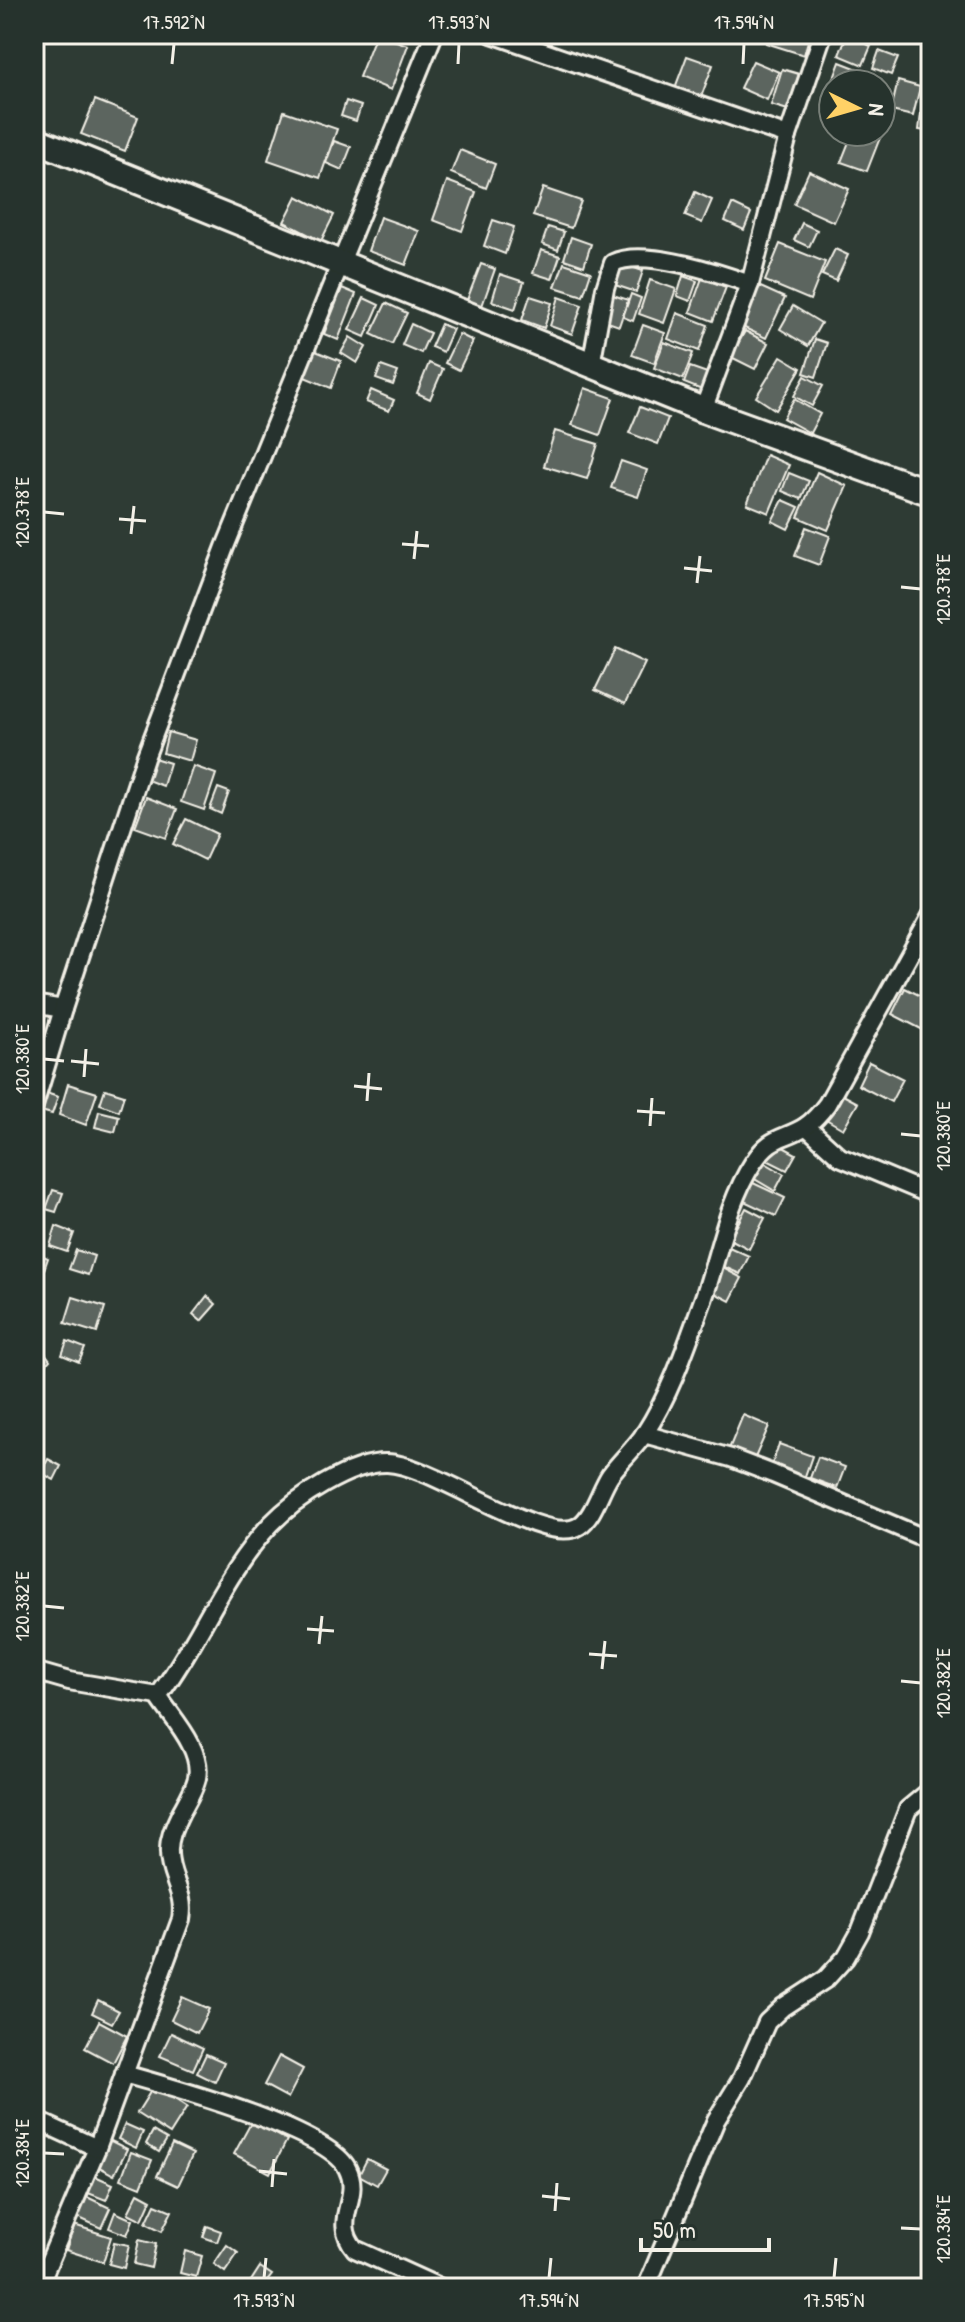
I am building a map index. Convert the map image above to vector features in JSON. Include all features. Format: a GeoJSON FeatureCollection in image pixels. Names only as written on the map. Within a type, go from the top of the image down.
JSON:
{"type":"FeatureCollection","features":[{"type":"Feature","properties":{"kind":"street"},"geometry":{"type":"LineString","coordinates":[[34,1106],[151,744],[225,547],[434,34]]}},
{"type":"Feature","properties":{"kind":"street"},"geometry":{"type":"LineString","coordinates":[[492,34],[788,136]]}},
{"type":"Feature","properties":{"kind":"street"},"geometry":{"type":"LineString","coordinates":[[703,410],[750,284],[788,136],[823,34]]}},
{"type":"Feature","properties":{"kind":"street"},"geometry":{"type":"LineString","coordinates":[[34,139],[703,410],[931,493]]}},
{"type":"Feature","properties":{"kind":"street"},"geometry":{"type":"LineString","coordinates":[[591,365],[605,288],[613,263],[628,260],[677,263],[750,284]]}},
{"type":"Feature","properties":{"kind":"street"},"geometry":{"type":"LineString","coordinates":[[158,1696],[175,1674],[238,1565],[271,1523],[298,1501],[353,1470],[375,1464],[406,1466],[535,1524],[559,1531],[571,1530],[586,1520],[616,1467],[644,1434],[666,1394],[703,1299],[728,1218],[751,1165],[766,1146],[778,1137],[806,1126],[827,1104],[931,916]]}},
{"type":"Feature","properties":{"kind":"street"},"geometry":{"type":"LineString","coordinates":[[34,1004],[63,1009]]}},
{"type":"Feature","properties":{"kind":"street"},"geometry":{"type":"LineString","coordinates":[[806,1126],[840,1157],[931,1195]]}},
{"type":"Feature","properties":{"kind":"street"},"geometry":{"type":"LineString","coordinates":[[644,1434],[731,1458],[931,1541]]}},
{"type":"Feature","properties":{"kind":"street"},"geometry":{"type":"LineString","coordinates":[[34,1671],[69,1681],[158,1696],[194,1752],[198,1765],[197,1778],[172,1830],[169,1845],[171,1868],[182,1897],[181,1919],[97,2148],[40,2265],[38,2288]]}},
{"type":"Feature","properties":{"kind":"street"},"geometry":{"type":"LineString","coordinates":[[646,2288],[716,2120],[742,2078],[767,2022],[783,2007],[826,1979],[846,1957],[860,1932],[908,1809],[931,1790]]}},
{"type":"Feature","properties":{"kind":"street"},"geometry":{"type":"LineString","coordinates":[[124,2074],[273,2123],[314,2141],[346,2165],[352,2181],[344,2228],[348,2241],[355,2249],[441,2288]]}},
{"type":"Feature","properties":{"kind":"street"},"geometry":{"type":"LineString","coordinates":[[34,2119],[97,2148]]}},
{"type":"Feature","properties":{"kind":"building"},"geometry":{"type":"Polygon","coordinates":[[[376,34],[408,45],[391,90],[359,77],[376,34]]]}},
{"type":"Feature","properties":{"kind":"building"},"geometry":{"type":"Polygon","coordinates":[[[769,34],[810,34],[804,55],[766,43],[769,34]]]}},
{"type":"Feature","properties":{"kind":"building"},"geometry":{"type":"Polygon","coordinates":[[[847,35],[871,46],[863,65],[839,55],[847,35]]]}},
{"type":"Feature","properties":{"kind":"building"},"geometry":{"type":"Polygon","coordinates":[[[879,51],[898,58],[894,68],[873,68],[879,51]]]}},
{"type":"Feature","properties":{"kind":"building"},"geometry":{"type":"Polygon","coordinates":[[[687,56],[713,65],[701,97],[675,88],[687,56]]]}},
{"type":"Feature","properties":{"kind":"building"},"geometry":{"type":"Polygon","coordinates":[[[753,61],[779,72],[767,100],[740,88],[753,61]]]}},
{"type":"Feature","properties":{"kind":"building"},"geometry":{"type":"Polygon","coordinates":[[[840,62],[856,68],[838,68],[840,62]]]}},
{"type":"Feature","properties":{"kind":"building"},"geometry":{"type":"Polygon","coordinates":[[[782,69],[799,74],[788,110],[771,105],[782,69]]]}},
{"type":"Feature","properties":{"kind":"building"},"geometry":{"type":"Polygon","coordinates":[[[898,81],[920,87],[913,116],[897,112],[898,81]]]}},
{"type":"Feature","properties":{"kind":"building"},"geometry":{"type":"Polygon","coordinates":[[[923,97],[931,98],[931,132],[919,130],[923,97]]]}},
{"type":"Feature","properties":{"kind":"building"},"geometry":{"type":"Polygon","coordinates":[[[95,100],[138,117],[125,151],[81,134],[95,100]]]}},
{"type":"Feature","properties":{"kind":"building"},"geometry":{"type":"Polygon","coordinates":[[[346,101],[361,106],[356,121],[341,116],[346,101]]]}},
{"type":"Feature","properties":{"kind":"building"},"geometry":{"type":"Polygon","coordinates":[[[284,111],[337,129],[320,178],[268,160],[284,111]]]}},
{"type":"Feature","properties":{"kind":"building"},"geometry":{"type":"Polygon","coordinates":[[[334,141],[351,147],[342,170],[326,163],[334,141]]]}},
{"type":"Feature","properties":{"kind":"building"},"geometry":{"type":"Polygon","coordinates":[[[847,148],[876,148],[867,171],[841,162],[847,148]]]}},
{"type":"Feature","properties":{"kind":"building"},"geometry":{"type":"Polygon","coordinates":[[[460,150],[495,164],[486,188],[451,173],[460,150]]]}},
{"type":"Feature","properties":{"kind":"building"},"geometry":{"type":"Polygon","coordinates":[[[809,171],[849,189],[834,222],[794,204],[809,171]]]}},
{"type":"Feature","properties":{"kind":"building"},"geometry":{"type":"Polygon","coordinates":[[[447,181],[476,192],[462,231],[433,220],[447,181]]]}},
{"type":"Feature","properties":{"kind":"building"},"geometry":{"type":"Polygon","coordinates":[[[543,188],[581,201],[571,228],[533,216],[543,188]]]}},
{"type":"Feature","properties":{"kind":"building"},"geometry":{"type":"Polygon","coordinates":[[[695,192],[712,200],[702,223],[685,216],[695,192]]]}},
{"type":"Feature","properties":{"kind":"building"},"geometry":{"type":"Polygon","coordinates":[[[297,196],[334,215],[321,241],[284,222],[297,196]]]}},
{"type":"Feature","properties":{"kind":"building"},"geometry":{"type":"Polygon","coordinates":[[[732,204],[751,213],[744,230],[725,221],[732,204]]]}},
{"type":"Feature","properties":{"kind":"building"},"geometry":{"type":"Polygon","coordinates":[[[380,217],[419,231],[406,265],[368,251],[380,217]]]}},
{"type":"Feature","properties":{"kind":"building"},"geometry":{"type":"Polygon","coordinates":[[[493,220],[514,227],[505,254],[484,246],[493,220]]]}},
{"type":"Feature","properties":{"kind":"building"},"geometry":{"type":"Polygon","coordinates":[[[802,223],[817,230],[809,247],[794,240],[802,223]]]}},
{"type":"Feature","properties":{"kind":"building"},"geometry":{"type":"Polygon","coordinates":[[[548,227],[564,232],[558,250],[542,244],[548,227]]]}},
{"type":"Feature","properties":{"kind":"building"},"geometry":{"type":"Polygon","coordinates":[[[571,237],[591,244],[584,266],[564,259],[571,237]]]}},
{"type":"Feature","properties":{"kind":"building"},"geometry":{"type":"Polygon","coordinates":[[[780,244],[825,262],[810,300],[765,281],[780,244]]]}},
{"type":"Feature","properties":{"kind":"building"},"geometry":{"type":"Polygon","coordinates":[[[835,249],[848,255],[836,281],[822,275],[835,249]]]}},
{"type":"Feature","properties":{"kind":"building"},"geometry":{"type":"Polygon","coordinates":[[[541,250],[560,256],[552,279],[533,273],[541,250]]]}},
{"type":"Feature","properties":{"kind":"building"},"geometry":{"type":"Polygon","coordinates":[[[564,263],[591,272],[583,296],[555,287],[564,263]]]}},
{"type":"Feature","properties":{"kind":"building"},"geometry":{"type":"Polygon","coordinates":[[[619,263],[643,271],[636,292],[612,284],[619,263]]]}},
{"type":"Feature","properties":{"kind":"building"},"geometry":{"type":"Polygon","coordinates":[[[481,264],[495,269],[482,306],[467,300],[481,264]]]}},
{"type":"Feature","properties":{"kind":"building"},"geometry":{"type":"Polygon","coordinates":[[[500,274],[524,282],[515,309],[492,301],[500,274]]]}},
{"type":"Feature","properties":{"kind":"building"},"geometry":{"type":"Polygon","coordinates":[[[683,276],[697,281],[690,301],[677,296],[683,276]]]}},
{"type":"Feature","properties":{"kind":"building"},"geometry":{"type":"Polygon","coordinates":[[[702,278],[726,287],[713,321],[690,312],[702,278]]]}},
{"type":"Feature","properties":{"kind":"building"},"geometry":{"type":"Polygon","coordinates":[[[650,280],[676,289],[664,323],[639,314],[650,280]]]}},
{"type":"Feature","properties":{"kind":"building"},"geometry":{"type":"Polygon","coordinates":[[[756,285],[785,298],[766,338],[738,325],[756,285]]]}},
{"type":"Feature","properties":{"kind":"building"},"geometry":{"type":"Polygon","coordinates":[[[342,288],[356,294],[338,340],[324,334],[342,288]]]}},
{"type":"Feature","properties":{"kind":"building"},"geometry":{"type":"Polygon","coordinates":[[[610,294],[628,300],[619,326],[602,320],[610,294]]]}},
{"type":"Feature","properties":{"kind":"building"},"geometry":{"type":"Polygon","coordinates":[[[631,294],[641,298],[633,321],[623,317],[631,294]]]}},
{"type":"Feature","properties":{"kind":"building"},"geometry":{"type":"Polygon","coordinates":[[[530,296],[552,303],[544,328],[522,320],[530,296]]]}},
{"type":"Feature","properties":{"kind":"building"},"geometry":{"type":"Polygon","coordinates":[[[559,297],[582,305],[572,334],[550,326],[559,297]]]}},
{"type":"Feature","properties":{"kind":"building"},"geometry":{"type":"Polygon","coordinates":[[[364,298],[379,305],[365,337],[349,330],[364,298]]]}},
{"type":"Feature","properties":{"kind":"building"},"geometry":{"type":"Polygon","coordinates":[[[386,303],[407,313],[392,344],[371,334],[386,303]]]}},
{"type":"Feature","properties":{"kind":"building"},"geometry":{"type":"Polygon","coordinates":[[[793,306],[821,323],[808,346],[780,329],[793,306]]]}},
{"type":"Feature","properties":{"kind":"building"},"geometry":{"type":"Polygon","coordinates":[[[677,313],[708,325],[699,351],[668,339],[677,313]]]}},
{"type":"Feature","properties":{"kind":"building"},"geometry":{"type":"Polygon","coordinates":[[[411,324],[430,333],[421,353],[402,345],[411,324]]]}},
{"type":"Feature","properties":{"kind":"building"},"geometry":{"type":"Polygon","coordinates":[[[441,324],[453,329],[443,352],[431,347],[441,324]]]}},
{"type":"Feature","properties":{"kind":"building"},"geometry":{"type":"Polygon","coordinates":[[[643,325],[665,333],[654,363],[632,355],[643,325]]]}},
{"type":"Feature","properties":{"kind":"building"},"geometry":{"type":"Polygon","coordinates":[[[745,331],[768,343],[755,369],[731,357],[745,331]]]}},
{"type":"Feature","properties":{"kind":"building"},"geometry":{"type":"Polygon","coordinates":[[[459,334],[473,341],[459,370],[445,363],[459,334]]]}},
{"type":"Feature","properties":{"kind":"building"},"geometry":{"type":"Polygon","coordinates":[[[350,337],[366,347],[357,363],[341,353],[350,337]]]}},
{"type":"Feature","properties":{"kind":"building"},"geometry":{"type":"Polygon","coordinates":[[[815,339],[827,343],[816,377],[804,373],[815,339]]]}},
{"type":"Feature","properties":{"kind":"building"},"geometry":{"type":"Polygon","coordinates":[[[664,342],[693,353],[683,379],[654,368],[664,342]]]}},
{"type":"Feature","properties":{"kind":"building"},"geometry":{"type":"Polygon","coordinates":[[[313,350],[341,361],[331,388],[302,376],[313,350]]]}},
{"type":"Feature","properties":{"kind":"building"},"geometry":{"type":"Polygon","coordinates":[[[781,356],[801,368],[776,410],[756,397],[781,356]]]}},
{"type":"Feature","properties":{"kind":"building"},"geometry":{"type":"Polygon","coordinates":[[[429,363],[443,369],[430,399],[417,393],[429,363]]]}},
{"type":"Feature","properties":{"kind":"building"},"geometry":{"type":"Polygon","coordinates":[[[381,366],[398,372],[393,385],[376,379],[381,366]]]}},
{"type":"Feature","properties":{"kind":"building"},"geometry":{"type":"Polygon","coordinates":[[[690,367],[713,375],[707,392],[684,383],[690,367]]]}},
{"type":"Feature","properties":{"kind":"building"},"geometry":{"type":"Polygon","coordinates":[[[805,376],[823,386],[812,406],[794,396],[805,376]]]}},
{"type":"Feature","properties":{"kind":"building"},"geometry":{"type":"Polygon","coordinates":[[[585,388],[613,398],[600,435],[572,425],[585,388]]]}},
{"type":"Feature","properties":{"kind":"building"},"geometry":{"type":"Polygon","coordinates":[[[371,390],[394,400],[389,411],[366,402],[371,390]]]}},
{"type":"Feature","properties":{"kind":"building"},"geometry":{"type":"Polygon","coordinates":[[[794,399],[820,414],[810,433],[783,418],[794,399]]]}},
{"type":"Feature","properties":{"kind":"building"},"geometry":{"type":"Polygon","coordinates":[[[640,407],[668,418],[658,444],[629,433],[640,407]]]}},
{"type":"Feature","properties":{"kind":"building"},"geometry":{"type":"Polygon","coordinates":[[[555,431],[598,444],[587,479],[544,466],[555,431]]]}},
{"type":"Feature","properties":{"kind":"building"},"geometry":{"type":"Polygon","coordinates":[[[766,455],[789,465],[769,513],[747,504],[766,455]]]}},
{"type":"Feature","properties":{"kind":"building"},"geometry":{"type":"Polygon","coordinates":[[[621,461],[647,470],[638,497],[611,488],[621,461]]]}},
{"type":"Feature","properties":{"kind":"building"},"geometry":{"type":"Polygon","coordinates":[[[817,472],[847,486],[828,530],[798,517],[817,472]]]}},
{"type":"Feature","properties":{"kind":"building"},"geometry":{"type":"Polygon","coordinates":[[[789,473],[809,481],[801,499],[782,491],[789,473]]]}},
{"type":"Feature","properties":{"kind":"building"},"geometry":{"type":"Polygon","coordinates":[[[783,500],[799,507],[788,529],[772,521],[783,500]]]}},
{"type":"Feature","properties":{"kind":"building"},"geometry":{"type":"Polygon","coordinates":[[[806,527],[830,536],[819,565],[795,556],[806,527]]]}},
{"type":"Feature","properties":{"kind":"building"},"geometry":{"type":"Polygon","coordinates":[[[615,649],[645,663],[625,704],[595,690],[615,649]]]}},
{"type":"Feature","properties":{"kind":"building"},"geometry":{"type":"Polygon","coordinates":[[[168,732],[196,740],[190,761],[163,753],[168,732]]]}},
{"type":"Feature","properties":{"kind":"building"},"geometry":{"type":"Polygon","coordinates":[[[154,758],[170,763],[163,786],[147,780],[154,758]]]}},
{"type":"Feature","properties":{"kind":"building"},"geometry":{"type":"Polygon","coordinates":[[[193,766],[216,774],[204,810],[181,802],[193,766]]]}},
{"type":"Feature","properties":{"kind":"building"},"geometry":{"type":"Polygon","coordinates":[[[218,788],[229,792],[221,814],[210,809],[218,788]]]}},
{"type":"Feature","properties":{"kind":"building"},"geometry":{"type":"Polygon","coordinates":[[[146,797],[177,809],[166,838],[135,827],[146,797]]]}},
{"type":"Feature","properties":{"kind":"building"},"geometry":{"type":"Polygon","coordinates":[[[186,819],[217,834],[205,860],[173,844],[186,819]]]}},
{"type":"Feature","properties":{"kind":"building"},"geometry":{"type":"Polygon","coordinates":[[[905,988],[931,1001],[931,1034],[892,1014],[905,988]]]}},
{"type":"Feature","properties":{"kind":"building"},"geometry":{"type":"Polygon","coordinates":[[[869,1062],[903,1079],[891,1102],[858,1085],[869,1062]]]}},
{"type":"Feature","properties":{"kind":"building"},"geometry":{"type":"Polygon","coordinates":[[[68,1084],[97,1093],[86,1125],[59,1115],[68,1084]]]}},
{"type":"Feature","properties":{"kind":"building"},"geometry":{"type":"Polygon","coordinates":[[[105,1089],[124,1095],[119,1111],[100,1104],[105,1089]]]}},
{"type":"Feature","properties":{"kind":"building"},"geometry":{"type":"Polygon","coordinates":[[[43,1092],[58,1097],[52,1114],[37,1110],[43,1092]]]}},
{"type":"Feature","properties":{"kind":"building"},"geometry":{"type":"Polygon","coordinates":[[[841,1094],[858,1103],[843,1129],[826,1119],[841,1094]]]}},
{"type":"Feature","properties":{"kind":"building"},"geometry":{"type":"Polygon","coordinates":[[[99,1111],[119,1116],[115,1132],[95,1127],[99,1111]]]}},
{"type":"Feature","properties":{"kind":"building"},"geometry":{"type":"Polygon","coordinates":[[[774,1142],[796,1154],[787,1170],[765,1159],[774,1142]]]}},
{"type":"Feature","properties":{"kind":"building"},"geometry":{"type":"Polygon","coordinates":[[[762,1161],[784,1174],[775,1191],[753,1178],[762,1161]]]}},
{"type":"Feature","properties":{"kind":"building"},"geometry":{"type":"Polygon","coordinates":[[[751,1182],[785,1198],[776,1216],[742,1200],[751,1182]]]}},
{"type":"Feature","properties":{"kind":"building"},"geometry":{"type":"Polygon","coordinates":[[[53,1190],[63,1193],[56,1212],[46,1209],[53,1190]]]}},
{"type":"Feature","properties":{"kind":"building"},"geometry":{"type":"Polygon","coordinates":[[[746,1208],[765,1218],[749,1249],[730,1239],[746,1208]]]}},
{"type":"Feature","properties":{"kind":"building"},"geometry":{"type":"Polygon","coordinates":[[[56,1226],[74,1233],[67,1252],[50,1246],[56,1226]]]}},
{"type":"Feature","properties":{"kind":"building"},"geometry":{"type":"Polygon","coordinates":[[[729,1247],[749,1256],[740,1274],[720,1265],[729,1247]]]}},
{"type":"Feature","properties":{"kind":"building"},"geometry":{"type":"Polygon","coordinates":[[[76,1250],[94,1256],[88,1275],[69,1269],[76,1250]]]}},
{"type":"Feature","properties":{"kind":"building"},"geometry":{"type":"Polygon","coordinates":[[[34,1252],[48,1258],[39,1284],[34,1282],[34,1252]]]}},
{"type":"Feature","properties":{"kind":"building"},"geometry":{"type":"Polygon","coordinates":[[[721,1267],[742,1278],[730,1301],[709,1290],[721,1267]]]}},
{"type":"Feature","properties":{"kind":"building"},"geometry":{"type":"Polygon","coordinates":[[[207,1296],[216,1304],[201,1321],[193,1314],[207,1296]]]}},
{"type":"Feature","properties":{"kind":"building"},"geometry":{"type":"Polygon","coordinates":[[[73,1297],[105,1307],[97,1333],[65,1323],[73,1297]]]}},
{"type":"Feature","properties":{"kind":"building"},"geometry":{"type":"Polygon","coordinates":[[[67,1341],[85,1348],[79,1362],[62,1355],[67,1341]]]}},
{"type":"Feature","properties":{"kind":"building"},"geometry":{"type":"Polygon","coordinates":[[[40,1346],[50,1360],[41,1370],[34,1367],[40,1346]]]}},
{"type":"Feature","properties":{"kind":"building"},"geometry":{"type":"Polygon","coordinates":[[[743,1415],[769,1426],[754,1460],[729,1449],[743,1415]]]}},
{"type":"Feature","properties":{"kind":"building"},"geometry":{"type":"Polygon","coordinates":[[[779,1444],[812,1456],[804,1479],[771,1467],[779,1444]]]}},
{"type":"Feature","properties":{"kind":"building"},"geometry":{"type":"Polygon","coordinates":[[[818,1457],[845,1467],[837,1488],[810,1478],[818,1457]]]}},
{"type":"Feature","properties":{"kind":"building"},"geometry":{"type":"Polygon","coordinates":[[[48,1459],[61,1466],[54,1480],[41,1473],[48,1459]]]}},
{"type":"Feature","properties":{"kind":"building"},"geometry":{"type":"Polygon","coordinates":[[[182,1997],[209,2009],[197,2033],[171,2020],[182,1997]]]}},
{"type":"Feature","properties":{"kind":"building"},"geometry":{"type":"Polygon","coordinates":[[[98,2000],[119,2011],[112,2023],[92,2013],[98,2000]]]}},
{"type":"Feature","properties":{"kind":"building"},"geometry":{"type":"Polygon","coordinates":[[[99,2021],[127,2036],[113,2063],[85,2048],[99,2021]]]}},
{"type":"Feature","properties":{"kind":"building"},"geometry":{"type":"Polygon","coordinates":[[[171,2033],[203,2048],[193,2070],[160,2056],[171,2033]]]}},
{"type":"Feature","properties":{"kind":"building"},"geometry":{"type":"Polygon","coordinates":[[[206,2054],[224,2062],[215,2082],[197,2073],[206,2054]]]}},
{"type":"Feature","properties":{"kind":"building"},"geometry":{"type":"Polygon","coordinates":[[[279,2056],[303,2069],[288,2098],[264,2085],[279,2056]]]}},
{"type":"Feature","properties":{"kind":"building"},"geometry":{"type":"Polygon","coordinates":[[[154,2086],[187,2107],[170,2134],[137,2113],[154,2086]]]}},
{"type":"Feature","properties":{"kind":"building"},"geometry":{"type":"Polygon","coordinates":[[[252,2121],[287,2140],[270,2173],[234,2154],[252,2121]]]}},
{"type":"Feature","properties":{"kind":"building"},"geometry":{"type":"Polygon","coordinates":[[[125,2124],[143,2132],[136,2148],[118,2139],[125,2124]]]}},
{"type":"Feature","properties":{"kind":"building"},"geometry":{"type":"Polygon","coordinates":[[[153,2131],[167,2139],[159,2152],[146,2144],[153,2131]]]}},
{"type":"Feature","properties":{"kind":"building"},"geometry":{"type":"Polygon","coordinates":[[[109,2140],[127,2149],[114,2175],[96,2165],[109,2140]]]}},
{"type":"Feature","properties":{"kind":"building"},"geometry":{"type":"Polygon","coordinates":[[[172,2144],[193,2154],[178,2186],[157,2176],[172,2144]]]}},
{"type":"Feature","properties":{"kind":"building"},"geometry":{"type":"Polygon","coordinates":[[[131,2152],[152,2160],[141,2187],[121,2179],[131,2152]]]}},
{"type":"Feature","properties":{"kind":"building"},"geometry":{"type":"Polygon","coordinates":[[[367,2159],[386,2169],[377,2185],[359,2175],[367,2159]]]}},
{"type":"Feature","properties":{"kind":"building"},"geometry":{"type":"Polygon","coordinates":[[[95,2176],[113,2184],[106,2200],[88,2193],[95,2176]]]}},
{"type":"Feature","properties":{"kind":"building"},"geometry":{"type":"Polygon","coordinates":[[[138,2193],[151,2200],[142,2220],[128,2213],[138,2193]]]}},
{"type":"Feature","properties":{"kind":"building"},"geometry":{"type":"Polygon","coordinates":[[[85,2196],[110,2208],[101,2228],[75,2216],[85,2196]]]}},
{"type":"Feature","properties":{"kind":"building"},"geometry":{"type":"Polygon","coordinates":[[[155,2204],[172,2211],[162,2231],[146,2223],[155,2204]]]}},
{"type":"Feature","properties":{"kind":"building"},"geometry":{"type":"Polygon","coordinates":[[[115,2212],[133,2220],[127,2235],[109,2228],[115,2212]]]}},
{"type":"Feature","properties":{"kind":"building"},"geometry":{"type":"Polygon","coordinates":[[[74,2225],[111,2237],[103,2262],[66,2250],[74,2225]]]}},
{"type":"Feature","properties":{"kind":"building"},"geometry":{"type":"Polygon","coordinates":[[[207,2226],[221,2231],[217,2242],[203,2237],[207,2226]]]}},
{"type":"Feature","properties":{"kind":"building"},"geometry":{"type":"Polygon","coordinates":[[[139,2240],[156,2244],[151,2268],[134,2264],[139,2240]]]}},
{"type":"Feature","properties":{"kind":"building"},"geometry":{"type":"Polygon","coordinates":[[[114,2242],[129,2245],[124,2268],[109,2264],[114,2242]]]}},
{"type":"Feature","properties":{"kind":"building"},"geometry":{"type":"Polygon","coordinates":[[[227,2245],[238,2253],[225,2272],[214,2264],[227,2245]]]}},
{"type":"Feature","properties":{"kind":"building"},"geometry":{"type":"Polygon","coordinates":[[[185,2251],[202,2256],[196,2277],[180,2273],[185,2251]]]}},
{"type":"Feature","properties":{"kind":"building"},"geometry":{"type":"Polygon","coordinates":[[[260,2267],[272,2275],[262,2288],[255,2288],[249,2284],[260,2267]]]}}]}
